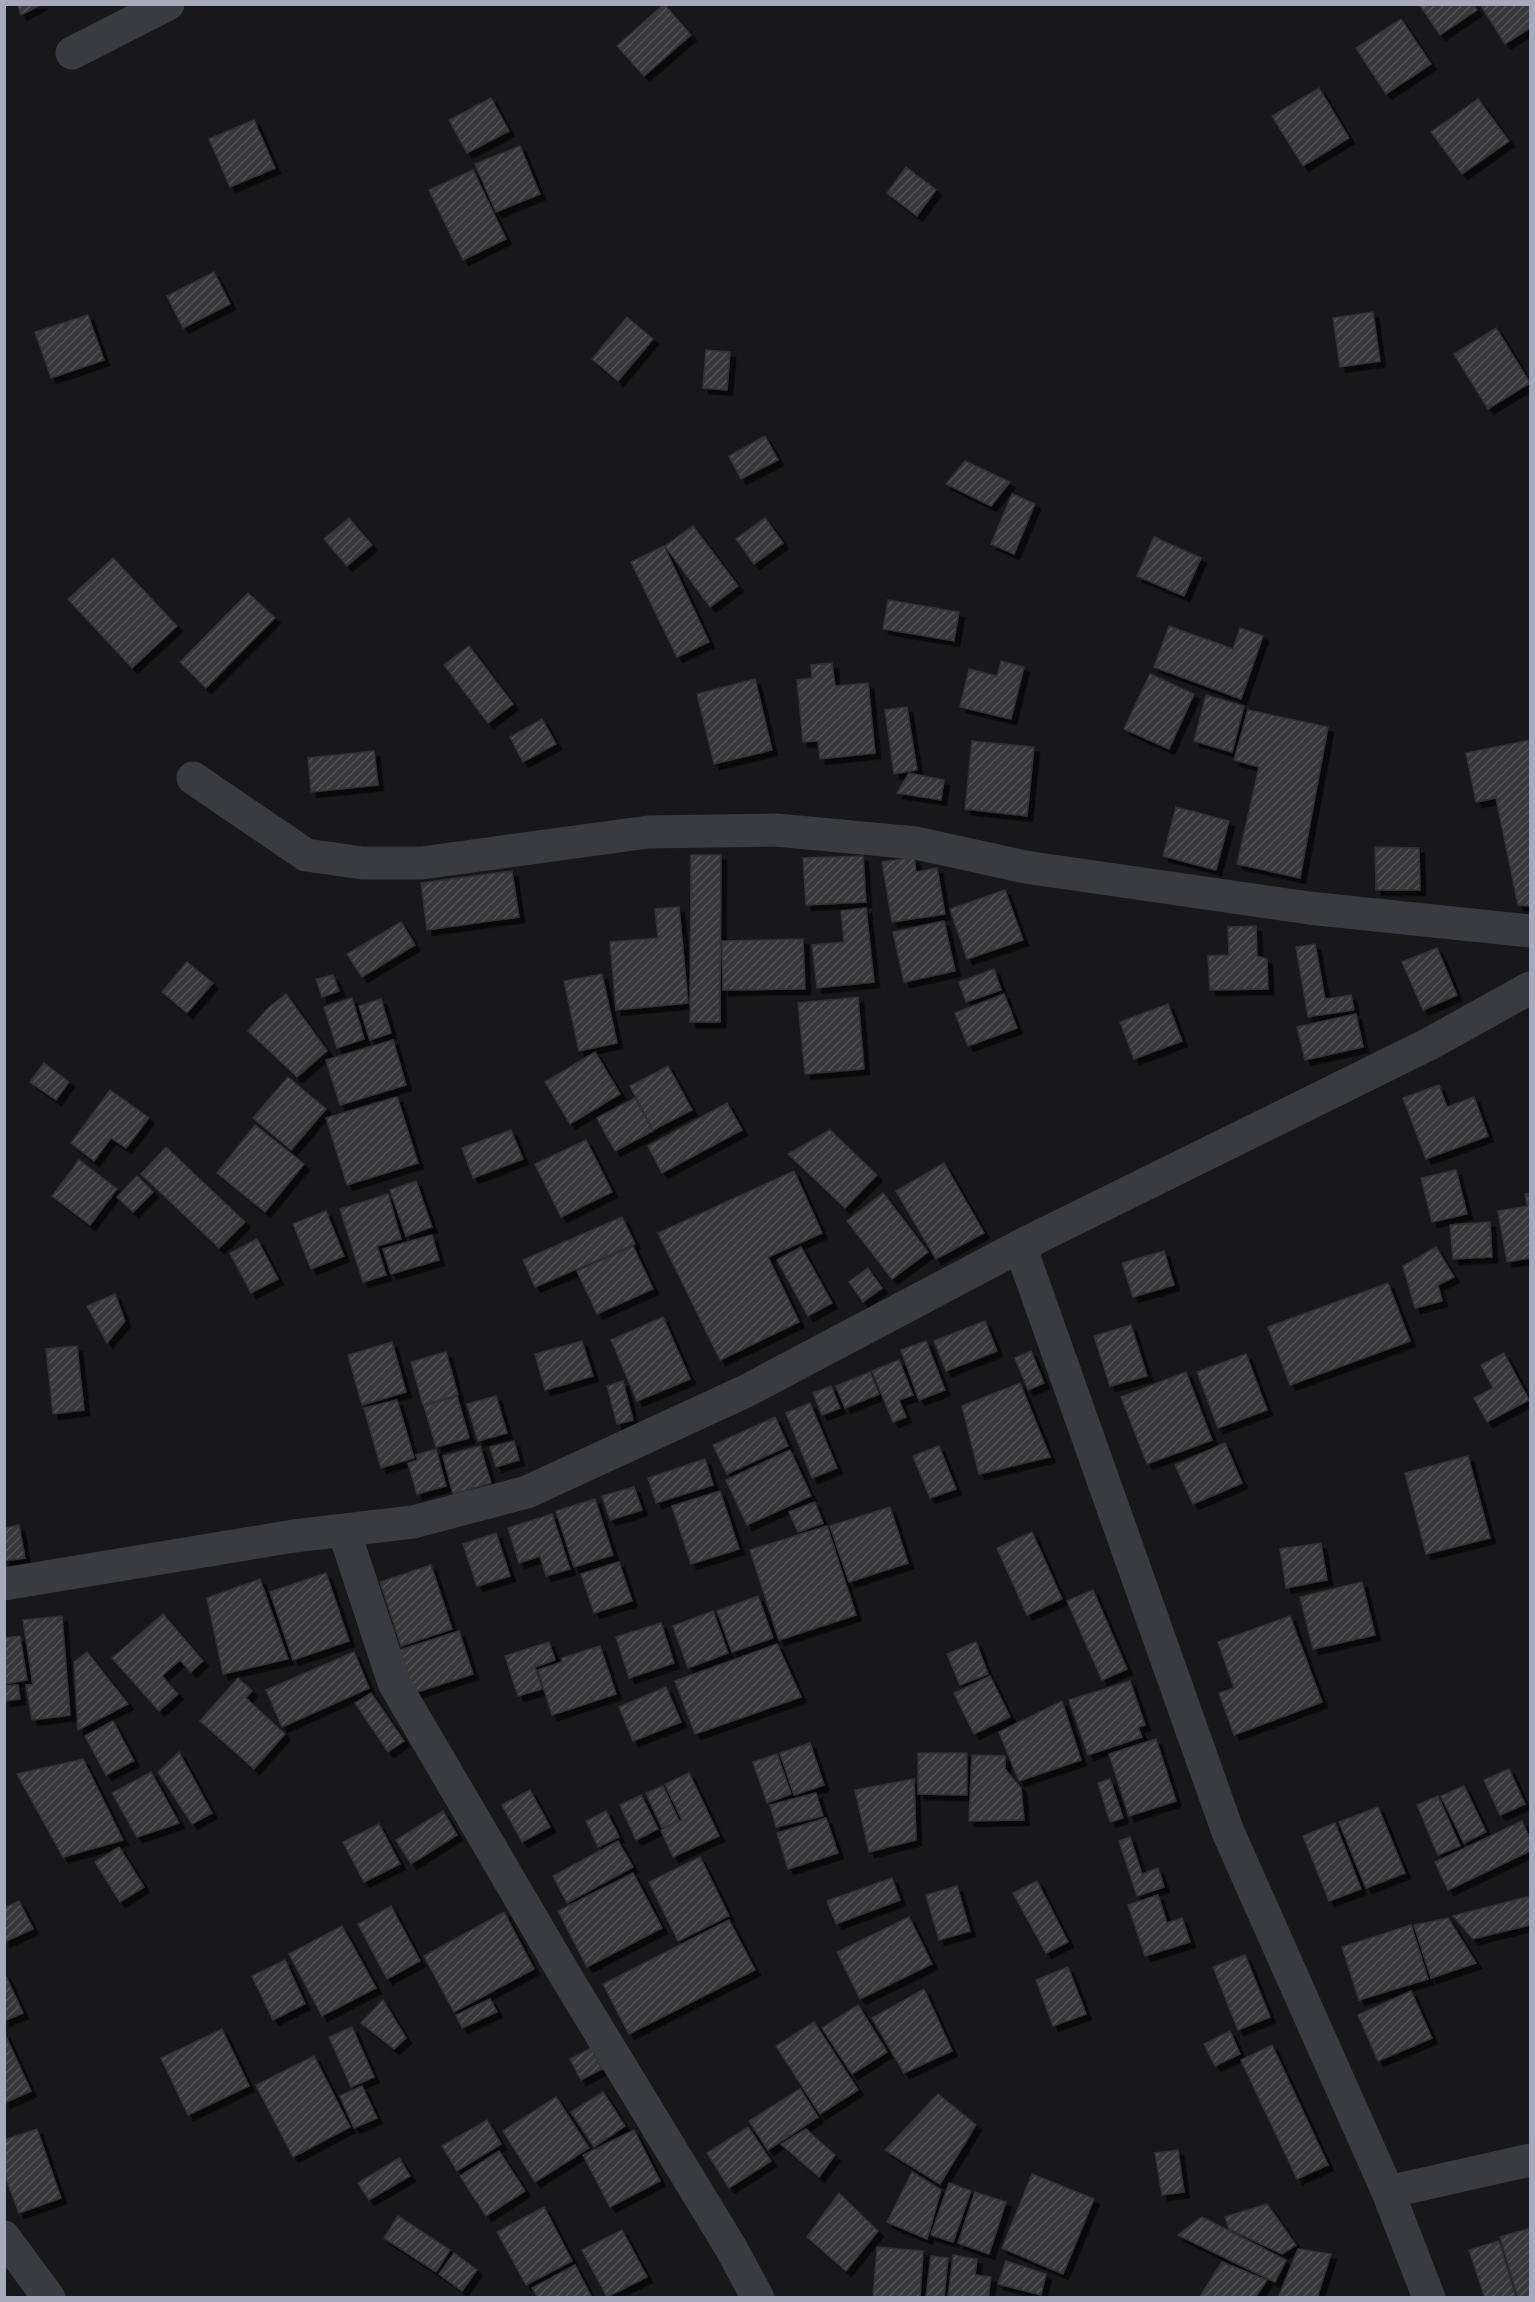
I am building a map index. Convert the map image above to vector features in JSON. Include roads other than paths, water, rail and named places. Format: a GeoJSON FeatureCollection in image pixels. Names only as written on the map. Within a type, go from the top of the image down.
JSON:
{"type":"FeatureCollection","features":[{"type":"Feature","properties":{"kind":"street"},"geometry":{"type":"LineString","coordinates":[[72,53],[168,4]]}},
{"type":"Feature","properties":{"kind":"street"},"geometry":{"type":"LineString","coordinates":[[193,778],[306,855],[363,863],[422,863],[648,832],[776,830],[916,843],[1024,867],[1308,908],[1530,931]]}},
{"type":"Feature","properties":{"kind":"street"},"geometry":{"type":"LineString","coordinates":[[4,1584],[283,1538],[413,1522],[526,1492],[746,1390],[1020,1246],[1429,1044],[1530,988]]}},
{"type":"Feature","properties":{"kind":"street"},"geometry":{"type":"LineString","coordinates":[[1020,1246],[1228,1832],[1388,2192],[1429,2298]]}},
{"type":"Feature","properties":{"kind":"street"},"geometry":{"type":"LineString","coordinates":[[344,1531],[394,1683],[568,1980],[731,2248],[758,2298]]}},
{"type":"Feature","properties":{"kind":"street"},"geometry":{"type":"LineString","coordinates":[[1388,2192],[1530,2160]]}},
{"type":"Feature","properties":{"kind":"street"},"geometry":{"type":"LineString","coordinates":[[4,2237],[49,2298]]}}]}
